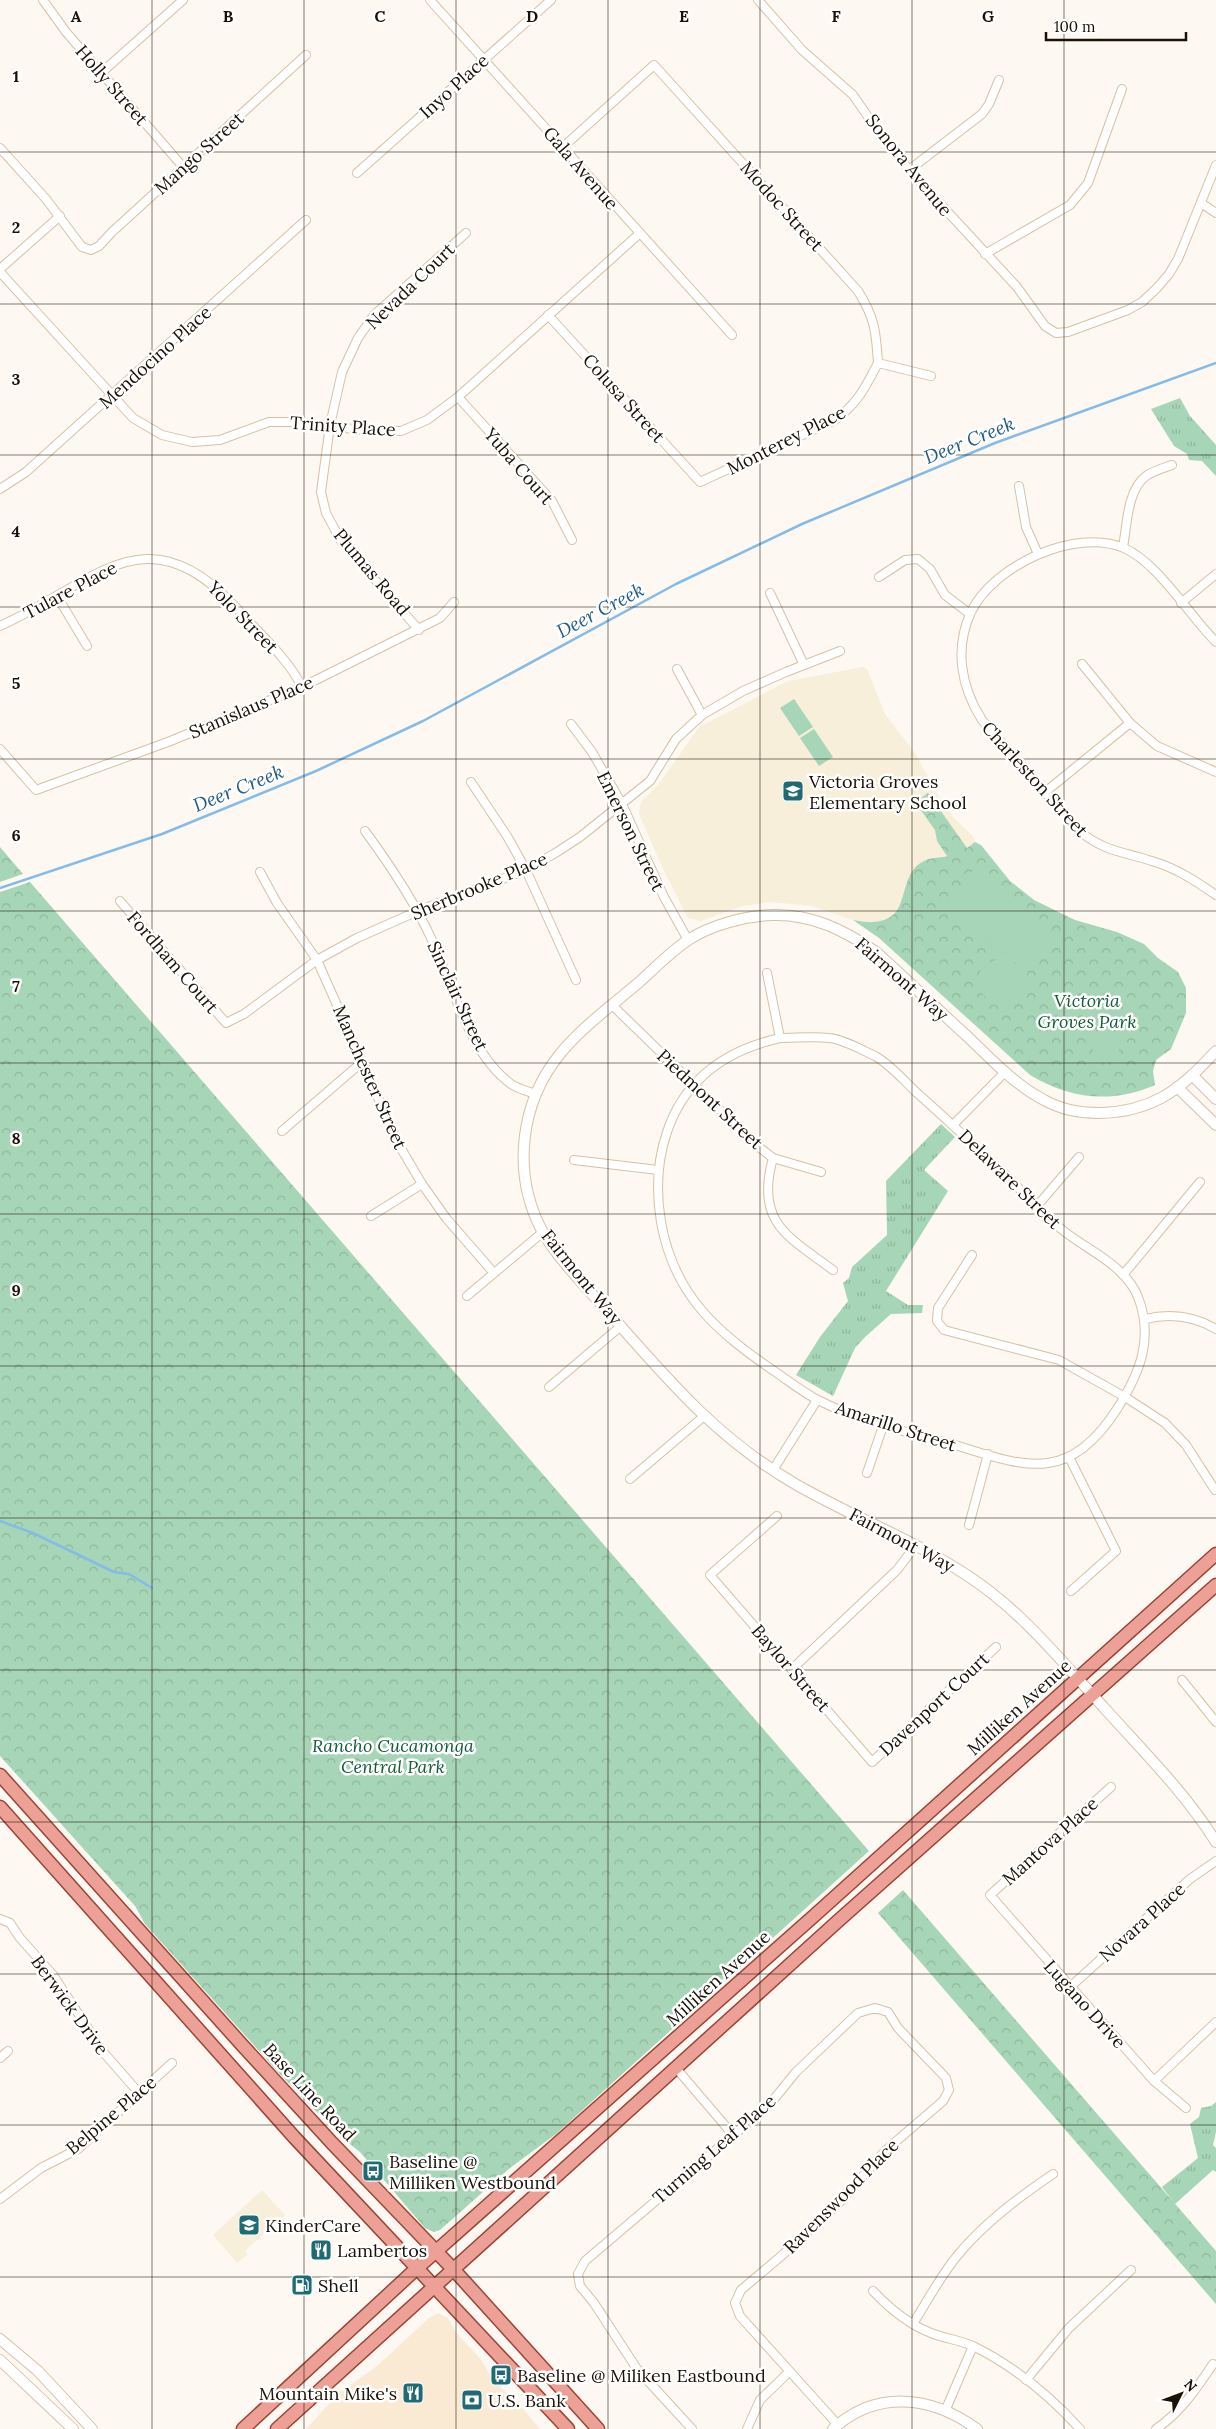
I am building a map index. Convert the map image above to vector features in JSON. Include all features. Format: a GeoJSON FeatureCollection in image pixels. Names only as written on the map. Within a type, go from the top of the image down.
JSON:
{"type":"FeatureCollection","features":[{"type":"Feature","properties":{"kind":"main road","name":"Milliken Avenue"},"geometry":{"type":"LineString","coordinates":[[243,2429],[416,2269],[1216,1554]]}},
{"type":"Feature","properties":{"kind":"main road"},"geometry":{"type":"LineString","coordinates":[[277,2429],[676,2068],[1216,1585]]}},
{"type":"Feature","properties":{"kind":"main road","name":"Base Line Road"},"geometry":{"type":"LineString","coordinates":[[0,1775],[249,2053],[332,2143],[437,2251],[598,2429]]}},
{"type":"Feature","properties":{"kind":"main road"},"geometry":{"type":"LineString","coordinates":[[0,1807],[294,2137],[568,2429]]}},
{"type":"Feature","properties":{"kind":"street","name":"Holly Street"},"geometry":{"type":"LineString","coordinates":[[43,0],[66,32],[184,168]]}},
{"type":"Feature","properties":{"kind":"street"},"geometry":{"type":"LineString","coordinates":[[102,73],[183,0]]}},
{"type":"Feature","properties":{"kind":"street","name":"Gala Avenue"},"geometry":{"type":"LineString","coordinates":[[430,0],[732,335]]}},
{"type":"Feature","properties":{"kind":"street","name":"Inyo Place"},"geometry":{"type":"LineString","coordinates":[[357,173],[551,0]]}},
{"type":"Feature","properties":{"kind":"street","name":"Sonora Avenue"},"geometry":{"type":"LineString","coordinates":[[758,0],[802,50],[853,95],[880,134],[909,170],[1017,287],[1045,326],[1056,333],[1068,332],[1128,310],[1142,302],[1170,274],[1201,204]]}},
{"type":"Feature","properties":{"kind":"street","name":"Mango Street"},"geometry":{"type":"LineString","coordinates":[[60,216],[82,247],[91,250],[99,246],[306,55]]}},
{"type":"Feature","properties":{"kind":"street","name":"Modoc Street"},"geometry":{"type":"LineString","coordinates":[[563,147],[654,65],[858,291],[871,311],[875,329],[878,363]]}},
{"type":"Feature","properties":{"kind":"street"},"geometry":{"type":"LineString","coordinates":[[909,170],[982,114],[990,104],[999,80]]}},
{"type":"Feature","properties":{"kind":"street"},"geometry":{"type":"LineString","coordinates":[[985,254],[1070,205],[1080,194],[1088,183],[1122,89]]}},
{"type":"Feature","properties":{"kind":"street"},"geometry":{"type":"LineString","coordinates":[[0,148],[60,216],[0,270]]}},
{"type":"Feature","properties":{"kind":"street"},"geometry":{"type":"LineString","coordinates":[[1216,165],[1201,204],[1216,213]]}},
{"type":"Feature","properties":{"kind":"street","name":"Mendocino Place"},"geometry":{"type":"LineString","coordinates":[[0,489],[26,472],[306,220]]}},
{"type":"Feature","properties":{"kind":"street","name":"Nevada Court"},"geometry":{"type":"LineString","coordinates":[[330,425],[342,372],[348,356],[365,327],[374,315],[466,233]]}},
{"type":"Feature","properties":{"kind":"street","name":"Trinity Place"},"geometry":{"type":"LineString","coordinates":[[0,270],[133,418],[162,435],[192,442],[220,440],[269,422],[402,431],[427,420],[458,397],[639,234]]}},
{"type":"Feature","properties":{"kind":"street","name":"Colusa Street"},"geometry":{"type":"LineString","coordinates":[[548,314],[700,482]]}},
{"type":"Feature","properties":{"kind":"street"},"geometry":{"type":"LineString","coordinates":[[878,363],[931,376]]}},
{"type":"Feature","properties":{"kind":"street","name":"Monterey Place"},"geometry":{"type":"LineString","coordinates":[[700,482],[835,420],[850,409],[861,396],[878,363]]}},
{"type":"Feature","properties":{"kind":"street","name":"Yuba Court"},"geometry":{"type":"LineString","coordinates":[[458,397],[552,501],[572,540]]}},
{"type":"Feature","properties":{"kind":"street","name":"Plumas Road"},"geometry":{"type":"LineString","coordinates":[[330,425],[321,492],[326,513],[341,541],[419,630]]}},
{"type":"Feature","properties":{"kind":"street"},"geometry":{"type":"LineString","coordinates":[[1123,547],[1132,500],[1139,482],[1148,475],[1172,465]]}},
{"type":"Feature","properties":{"kind":"street"},"geometry":{"type":"LineString","coordinates":[[1019,486],[1026,527],[1038,554]]}},
{"type":"Feature","properties":{"kind":"street"},"geometry":{"type":"LineString","coordinates":[[879,577],[906,560],[918,559],[930,569],[944,595],[970,614],[977,601],[1002,577],[1038,554],[1062,545],[1080,542],[1123,547],[1151,568],[1216,642]]}},
{"type":"Feature","properties":{"kind":"street","name":"Tulare Place"},"geometry":{"type":"LineString","coordinates":[[0,626],[109,566],[142,557]]}},
{"type":"Feature","properties":{"kind":"street","name":"Yolo Street"},"geometry":{"type":"LineString","coordinates":[[142,557],[177,563],[205,577],[228,597],[294,671],[302,687]]}},
{"type":"Feature","properties":{"kind":"street"},"geometry":{"type":"LineString","coordinates":[[1181,603],[1216,574]]}},
{"type":"Feature","properties":{"kind":"street"},"geometry":{"type":"LineString","coordinates":[[770,592],[804,665]]}},
{"type":"Feature","properties":{"kind":"street"},"geometry":{"type":"LineString","coordinates":[[57,596],[87,646]]}},
{"type":"Feature","properties":{"kind":"street","name":"Stanislaus Place"},"geometry":{"type":"LineString","coordinates":[[0,749],[36,790],[168,742],[302,687],[419,630],[440,618],[454,602]]}},
{"type":"Feature","properties":{"kind":"street","name":"Charleston Street"},"geometry":{"type":"LineString","coordinates":[[970,614],[962,644],[962,670],[970,700],[982,720],[1044,793],[1078,830],[1095,844],[1177,870],[1216,895]]}},
{"type":"Feature","properties":{"kind":"street","name":"Sherbrooke Place"},"geometry":{"type":"LineString","coordinates":[[226,1023],[244,1014],[317,960],[356,938],[418,911],[526,870],[572,842],[650,781],[676,739],[702,715],[744,691],[840,651]]}},
{"type":"Feature","properties":{"kind":"street"},"geometry":{"type":"LineString","coordinates":[[1082,664],[1130,723],[1157,746],[1216,772]]}},
{"type":"Feature","properties":{"kind":"street"},"geometry":{"type":"LineString","coordinates":[[677,669],[702,715]]}},
{"type":"Feature","properties":{"kind":"street"},"geometry":{"type":"LineString","coordinates":[[1044,793],[1130,723]]}},
{"type":"Feature","properties":{"kind":"street","name":"Emerson Street"},"geometry":{"type":"LineString","coordinates":[[571,724],[592,752],[622,804],[664,897],[688,940]]}},
{"type":"Feature","properties":{"kind":"street"},"geometry":{"type":"LineString","coordinates":[[471,782],[507,836],[526,870],[576,980]]}},
{"type":"Feature","properties":{"kind":"street","name":"Sinclair Street"},"geometry":{"type":"LineString","coordinates":[[365,831],[387,860],[418,911],[472,1034],[486,1057],[511,1084],[536,1094]]}},
{"type":"Feature","properties":{"kind":"street","name":"Manchester Street"},"geometry":{"type":"LineString","coordinates":[[260,872],[277,903],[317,960],[342,1012],[361,1063],[398,1144],[422,1184],[446,1218],[493,1272]]}},
{"type":"Feature","properties":{"kind":"street","name":"Fordham Court"},"geometry":{"type":"LineString","coordinates":[[120,901],[226,1023]]}},
{"type":"Feature","properties":{"kind":"street","name":"Fairmont Way"},"geometry":{"type":"LineString","coordinates":[[1216,1051],[1177,1088],[1161,1098],[1137,1107],[1101,1113],[1074,1111],[1044,1100],[1005,1072],[876,952],[837,928],[798,916],[771,916],[726,924],[688,940],[563,1050],[547,1070],[536,1094],[525,1126],[523,1161],[527,1194],[543,1232],[621,1326],[703,1416],[741,1449],[798,1486],[916,1545],[972,1578],[1005,1604],[1078,1678],[1180,1791],[1216,1842]]}},
{"type":"Feature","properties":{"kind":"street"},"geometry":{"type":"LineString","coordinates":[[767,973],[780,1038]]}},
{"type":"Feature","properties":{"kind":"street","name":"Piedmont Street"},"geometry":{"type":"LineString","coordinates":[[612,1005],[755,1144],[773,1158],[821,1172]]}},
{"type":"Feature","properties":{"kind":"street","name":"Delaware Street"},"geometry":{"type":"LineString","coordinates":[[694,1085],[708,1071],[735,1052],[754,1044],[780,1038],[832,1038],[878,1058],[953,1125],[1071,1237],[1102,1257],[1133,1285],[1145,1320],[1146,1343],[1142,1362],[1125,1397]]}},
{"type":"Feature","properties":{"kind":"street"},"geometry":{"type":"LineString","coordinates":[[282,1131],[361,1063]]}},
{"type":"Feature","properties":{"kind":"street"},"geometry":{"type":"LineString","coordinates":[[953,1125],[1005,1072]]}},
{"type":"Feature","properties":{"kind":"street"},"geometry":{"type":"LineString","coordinates":[[1192,1075],[1216,1099]]}},
{"type":"Feature","properties":{"kind":"street","name":"Amarillo Street"},"geometry":{"type":"LineString","coordinates":[[694,1085],[680,1103],[662,1145],[658,1170],[659,1209],[666,1247],[674,1269],[686,1291],[702,1311],[744,1350],[817,1400],[883,1426],[1022,1462],[1047,1464],[1069,1457],[1090,1443],[1108,1423],[1125,1397]]}},
{"type":"Feature","properties":{"kind":"street"},"geometry":{"type":"LineString","coordinates":[[1177,1088],[1216,1126]]}},
{"type":"Feature","properties":{"kind":"street"},"geometry":{"type":"LineString","coordinates":[[1037,1206],[1079,1157]]}},
{"type":"Feature","properties":{"kind":"street"},"geometry":{"type":"LineString","coordinates":[[773,1158],[768,1176],[767,1196],[772,1215],[780,1227],[792,1239],[833,1270]]}},
{"type":"Feature","properties":{"kind":"street"},"geometry":{"type":"LineString","coordinates":[[574,1160],[658,1170]]}},
{"type":"Feature","properties":{"kind":"street"},"geometry":{"type":"LineString","coordinates":[[1123,1275],[1200,1182]]}},
{"type":"Feature","properties":{"kind":"street"},"geometry":{"type":"LineString","coordinates":[[372,1216],[422,1184]]}},
{"type":"Feature","properties":{"kind":"street"},"geometry":{"type":"LineString","coordinates":[[467,1296],[493,1272],[543,1232]]}},
{"type":"Feature","properties":{"kind":"street"},"geometry":{"type":"LineString","coordinates":[[972,1255],[938,1308],[937,1321],[944,1330],[1059,1360],[1125,1397],[1165,1423],[1186,1445],[1215,1490]]}},
{"type":"Feature","properties":{"kind":"street"},"geometry":{"type":"LineString","coordinates":[[1145,1320],[1164,1315],[1204,1321],[1215,1327]]}},
{"type":"Feature","properties":{"kind":"street"},"geometry":{"type":"LineString","coordinates":[[548,1388],[621,1326]]}},
{"type":"Feature","properties":{"kind":"street"},"geometry":{"type":"LineString","coordinates":[[773,1470],[817,1400]]}},
{"type":"Feature","properties":{"kind":"street"},"geometry":{"type":"LineString","coordinates":[[630,1480],[703,1416]]}},
{"type":"Feature","properties":{"kind":"street"},"geometry":{"type":"LineString","coordinates":[[867,1473],[883,1426]]}},
{"type":"Feature","properties":{"kind":"street"},"geometry":{"type":"LineString","coordinates":[[969,1525],[988,1454]]}},
{"type":"Feature","properties":{"kind":"street"},"geometry":{"type":"LineString","coordinates":[[1069,1457],[1116,1551],[1071,1590]]}},
{"type":"Feature","properties":{"kind":"street","name":"Baylor Street"},"geometry":{"type":"LineString","coordinates":[[777,1516],[710,1575],[872,1762]]}},
{"type":"Feature","properties":{"kind":"street"},"geometry":{"type":"LineString","coordinates":[[792,1669],[897,1570],[916,1545]]}},
{"type":"Feature","properties":{"kind":"street","name":"Davenport Court"},"geometry":{"type":"LineString","coordinates":[[872,1762],[996,1647]]}},
{"type":"Feature","properties":{"kind":"street"},"geometry":{"type":"LineString","coordinates":[[1182,1680],[1216,1722]]}},
{"type":"Feature","properties":{"kind":"street","name":"Mantova Place"},"geometry":{"type":"LineString","coordinates":[[990,1896],[1111,1786]]}},
{"type":"Feature","properties":{"kind":"street","name":"Novara Place"},"geometry":{"type":"LineString","coordinates":[[1070,1987],[1190,1879],[1216,1861]]}},
{"type":"Feature","properties":{"kind":"street","name":"Lugano Drive"},"geometry":{"type":"LineString","coordinates":[[990,1896],[1154,2081],[1186,2108]]}},
{"type":"Feature","properties":{"kind":"street","name":"Berwick Drive"},"geometry":{"type":"LineString","coordinates":[[0,1918],[10,1923],[20,1938],[53,1975],[104,2053],[139,2093]]}},
{"type":"Feature","properties":{"kind":"street","name":"Ravenswood Place"},"geometry":{"type":"LineString","coordinates":[[789,2372],[740,2316],[735,2303],[741,2290],[840,2202],[886,2150],[943,2102],[949,2090],[946,2078],[898,2028],[888,2012],[875,2008]]}},
{"type":"Feature","properties":{"kind":"street","name":"Turning Leaf Place"},"geometry":{"type":"LineString","coordinates":[[692,2429],[637,2369],[580,2286],[578,2274],[585,2261],[770,2104],[796,2072],[858,2013],[875,2008]]}},
{"type":"Feature","properties":{"kind":"street"},"geometry":{"type":"LineString","coordinates":[[1154,2081],[1199,2036],[1216,2022]]}},
{"type":"Feature","properties":{"kind":"street"},"geometry":{"type":"LineString","coordinates":[[0,2058],[8,2051]]}},
{"type":"Feature","properties":{"kind":"street","name":"Belpine Place"},"geometry":{"type":"LineString","coordinates":[[0,2200],[41,2168],[78,2149],[172,2063]]}},
{"type":"Feature","properties":{"kind":"street"},"geometry":{"type":"LineString","coordinates":[[676,2068],[734,2136]]}},
{"type":"Feature","properties":{"kind":"street"},"geometry":{"type":"LineString","coordinates":[[913,2324],[940,2279],[972,2240],[996,2216],[1053,2174]]}},
{"type":"Feature","properties":{"kind":"street"},"geometry":{"type":"LineString","coordinates":[[1026,2380],[1069,2328],[1131,2270]]}},
{"type":"Feature","properties":{"kind":"street"},"geometry":{"type":"LineString","coordinates":[[873,2291],[894,2312],[913,2324],[932,2333],[973,2346],[999,2360],[1049,2397],[1080,2429]]}},
{"type":"Feature","properties":{"kind":"street"},"geometry":{"type":"LineString","coordinates":[[0,2339],[38,2371],[92,2429]]}},
{"type":"Feature","properties":{"kind":"street"},"geometry":{"type":"LineString","coordinates":[[946,2409],[973,2346]]}},
{"type":"Feature","properties":{"kind":"street"},"geometry":{"type":"LineString","coordinates":[[0,2360],[73,2429]]}},
{"type":"Feature","properties":{"kind":"street"},"geometry":{"type":"LineString","coordinates":[[1156,2429],[1166,2422],[1193,2393],[1213,2364]]}},
{"type":"Feature","properties":{"kind":"street"},"geometry":{"type":"LineString","coordinates":[[747,2429],[760,2400],[789,2372],[836,2427],[851,2416],[883,2404],[903,2401],[922,2403],[946,2409],[977,2429]]}},
{"type":"Feature","properties":{"kind":"shaded area","name":"Victoria Groves Elementary School"},"geometry":{"type":"Polygon","coordinates":[[[863,667],[867,669],[885,714],[915,753],[939,797],[953,817],[974,837],[975,842],[957,854],[930,858],[912,875],[902,901],[895,912],[886,920],[879,922],[853,920],[811,906],[771,902],[742,906],[701,921],[688,918],[663,869],[639,814],[641,802],[658,785],[699,727],[788,681],[863,667]]]}},
{"type":"Feature","properties":{"kind":"shaded area","name":"KinderCare"},"geometry":{"type":"Polygon","coordinates":[[[262,2190],[285,2215],[245,2251],[248,2254],[237,2263],[213,2235],[262,2190]]]}},
{"type":"Feature","properties":{"kind":"shaded area"},"geometry":{"type":"Polygon","coordinates":[[[438,2313],[448,2318],[457,2334],[479,2357],[494,2381],[519,2404],[540,2429],[306,2429],[339,2393],[377,2366],[429,2318],[438,2313]]]}},
{"type":"Feature","properties":{"kind":"green space"},"geometry":{"type":"Polygon","coordinates":[[[1180,398],[1190,416],[1216,445],[1216,476],[1202,461],[1189,460],[1187,454],[1174,446],[1151,409],[1180,398]]]}},
{"type":"Feature","properties":{"kind":"green space"},"geometry":{"type":"Polygon","coordinates":[[[794,699],[813,727],[799,736],[780,708],[794,699]]]}},
{"type":"Feature","properties":{"kind":"green space"},"geometry":{"type":"Polygon","coordinates":[[[814,729],[833,757],[819,766],[800,738],[814,729]]]}},
{"type":"Feature","properties":{"kind":"green space","name":"Victoria Groves Park"},"geometry":{"type":"Polygon","coordinates":[[[928,793],[967,848],[975,842],[981,845],[1010,881],[1034,900],[1075,920],[1117,932],[1144,944],[1158,958],[1178,972],[1186,988],[1186,1013],[1171,1049],[1156,1060],[1153,1071],[1155,1085],[1123,1095],[1091,1096],[1060,1089],[1030,1075],[879,938],[853,920],[874,922],[888,919],[896,911],[908,879],[914,869],[924,861],[947,856],[937,841],[935,830],[915,802],[928,793]]]}},
{"type":"Feature","properties":{"kind":"green space"},"geometry":{"type":"Polygon","coordinates":[[[0,847],[23,874],[0,882],[0,847]]]}},
{"type":"Feature","properties":{"kind":"green space"},"geometry":{"type":"Polygon","coordinates":[[[976,867],[1057,937],[1026,972],[945,903],[976,867]]]}},
{"type":"Feature","properties":{"kind":"green space","name":"Rancho Cucamonga Central Park"},"geometry":{"type":"Polygon","coordinates":[[[30,882],[869,1851],[556,2134],[510,2168],[440,2230],[434,2232],[425,2228],[360,2152],[342,2138],[278,2072],[145,1924],[135,1906],[0,1756],[0,892],[30,882]]]}},
{"type":"Feature","properties":{"kind":"green space"},"geometry":{"type":"Polygon","coordinates":[[[994,960],[1005,960],[1016,967],[1025,985],[1004,1007],[994,1005],[975,987],[982,969],[994,960]]]}},
{"type":"Feature","properties":{"kind":"green space"},"geometry":{"type":"Polygon","coordinates":[[[1106,1037],[1115,1041],[1119,1050],[1115,1059],[1106,1063],[1097,1059],[1093,1050],[1097,1041],[1106,1037]]]}},
{"type":"Feature","properties":{"kind":"green space"},"geometry":{"type":"Polygon","coordinates":[[[941,1124],[955,1137],[924,1170],[948,1191],[886,1291],[908,1305],[923,1305],[922,1313],[891,1314],[865,1337],[855,1348],[833,1396],[796,1375],[820,1337],[848,1301],[843,1283],[849,1278],[852,1267],[887,1235],[886,1181],[941,1124]]]}},
{"type":"Feature","properties":{"kind":"green space"},"geometry":{"type":"Polygon","coordinates":[[[903,1890],[1216,2251],[1216,2304],[878,1913],[903,1890]]]}},
{"type":"Feature","properties":{"kind":"green space"},"geometry":{"type":"Polygon","coordinates":[[[1216,2102],[1216,2132],[1213,2145],[1216,2148],[1216,2172],[1213,2170],[1175,2204],[1162,2187],[1198,2158],[1190,2124],[1199,2117],[1201,2108],[1211,2106],[1216,2102]]]}},
{"type":"Feature","properties":{"kind":"waterway","name":"Deer Creek"},"geometry":{"type":"LineString","coordinates":[[0,888],[162,834],[316,771],[423,721],[676,584],[802,524],[995,443],[1216,363]]}},
{"type":"Feature","properties":{"kind":"waterway"},"geometry":{"type":"LineString","coordinates":[[0,1521],[33,1533],[114,1572],[129,1574],[152,1588]]}},
{"type":"Feature","properties":{"kind":"place","name":"Victoria Groves Elementary School"},"geometry":{"type":"Point","coordinates":[793,791]}},
{"type":"Feature","properties":{"kind":"place","name":"Baseline @ Milliken Westbound"},"geometry":{"type":"Point","coordinates":[373,2171]}},
{"type":"Feature","properties":{"kind":"place","name":"KinderCare"},"geometry":{"type":"Point","coordinates":[249,2225]}},
{"type":"Feature","properties":{"kind":"place","name":"Lambertos"},"geometry":{"type":"Point","coordinates":[321,2250]}},
{"type":"Feature","properties":{"kind":"place","name":"Shell"},"geometry":{"type":"Point","coordinates":[302,2285]}},
{"type":"Feature","properties":{"kind":"place","name":"Baseline @ Miliken Eastbound"},"geometry":{"type":"Point","coordinates":[501,2375]}},
{"type":"Feature","properties":{"kind":"place","name":"Mountain Mike's"},"geometry":{"type":"Point","coordinates":[413,2393]}},
{"type":"Feature","properties":{"kind":"place","name":"U.S. Bank"},"geometry":{"type":"Point","coordinates":[472,2400]}}]}
